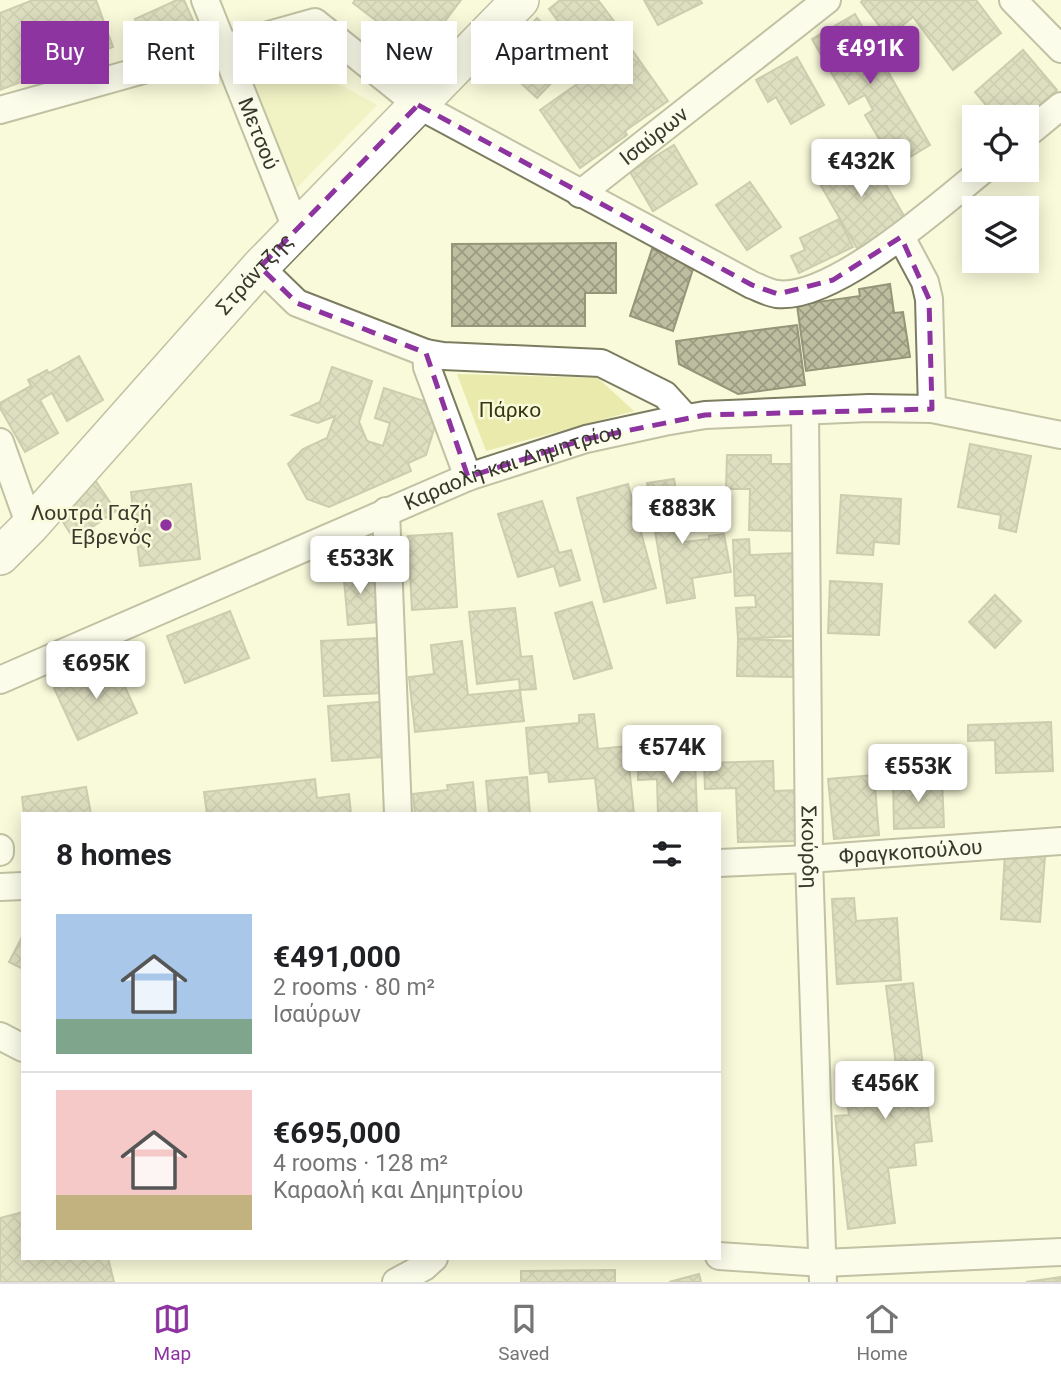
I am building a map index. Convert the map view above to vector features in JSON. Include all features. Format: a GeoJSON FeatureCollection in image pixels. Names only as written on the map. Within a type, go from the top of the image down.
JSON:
{"type":"FeatureCollection","features":[{"type":"Feature","properties":{"kind":"street","name":"Μετσού"},"geometry":{"type":"LineString","coordinates":[[205,0],[296,228]]}},
{"type":"Feature","properties":{"kind":"street","name":"Στράντζης"},"geometry":{"type":"LineString","coordinates":[[0,556],[30,526],[296,228],[520,0]]}},
{"type":"Feature","properties":{"kind":"street","name":"Ισαύρων"},"geometry":{"type":"LineString","coordinates":[[580,194],[827,0]]}},
{"type":"Feature","properties":{"kind":"street"},"geometry":{"type":"LineString","coordinates":[[1013,0],[1061,49]]}},
{"type":"Feature","properties":{"kind":"street"},"geometry":{"type":"LineString","coordinates":[[0,110],[223,47],[320,11],[418,106],[752,285],[778,294],[803,291],[833,280],[901,237],[968,182]]}},
{"type":"Feature","properties":{"kind":"street"},"geometry":{"type":"LineString","coordinates":[[1039,124],[1061,106]]}},
{"type":"Feature","properties":{"kind":"street"},"geometry":{"type":"LineString","coordinates":[[901,237],[925,282],[929,299],[932,408]]}},
{"type":"Feature","properties":{"kind":"street"},"geometry":{"type":"LineString","coordinates":[[260,267],[297,303],[426,353],[601,363],[665,395],[686,418]]}},
{"type":"Feature","properties":{"kind":"street"},"geometry":{"type":"LineString","coordinates":[[426,353],[427,368],[468,477]]}},
{"type":"Feature","properties":{"kind":"street","name":"Καραολή και Δημητρίου"},"geometry":{"type":"LineString","coordinates":[[0,680],[468,477],[586,439],[686,418],[869,408],[932,408],[1061,435]]}},
{"type":"Feature","properties":{"kind":"street","name":"Σκούρδη"},"geometry":{"type":"LineString","coordinates":[[804,411],[809,859],[823,1272]]}},
{"type":"Feature","properties":{"kind":"street"},"geometry":{"type":"LineString","coordinates":[[0,442],[30,526]]}},
{"type":"Feature","properties":{"kind":"street"},"geometry":{"type":"LineString","coordinates":[[386,511],[398,812]]}},
{"type":"Feature","properties":{"kind":"street","name":"Φραγκοπούλου"},"geometry":{"type":"LineString","coordinates":[[721,863],[1061,841]]}},
{"type":"Feature","properties":{"kind":"street"},"geometry":{"type":"LineString","coordinates":[[0,887],[21,886]]}},
{"type":"Feature","properties":{"kind":"street"},"geometry":{"type":"LineString","coordinates":[[0,1036],[21,1047]]}},
{"type":"Feature","properties":{"kind":"street"},"geometry":{"type":"LineString","coordinates":[[721,1256],[823,1272],[1061,1252]]}},
{"type":"Feature","properties":{"kind":"street"},"geometry":{"type":"LineString","coordinates":[[396,1282],[432,1260]]}},
{"type":"Feature","properties":{"kind":"highlighted area"},"geometry":{"type":"Polygon","coordinates":[[[418,105],[752,285],[778,294],[833,280],[901,237],[929,299],[932,409],[705,415],[586,439],[468,477],[426,353],[297,303],[260,267],[418,105]]]}},
{"type":"Feature","properties":{"kind":"green space"},"geometry":{"type":"Polygon","coordinates":[[[249,84],[339,84],[377,105],[297,188],[249,84]]]}},
{"type":"Feature","properties":{"kind":"green space","name":"Πάρκο"},"geometry":{"type":"Polygon","coordinates":[[[457,374],[598,378],[634,411],[486,451],[457,374]]]}},
{"type":"Feature","properties":{"kind":"building"},"geometry":{"type":"Polygon","coordinates":[[[33,0],[96,0],[104,21],[21,21],[21,82],[0,90],[0,13],[33,0]]]}},
{"type":"Feature","properties":{"kind":"building"},"geometry":{"type":"Polygon","coordinates":[[[177,0],[184,0],[193,21],[136,21],[135,19],[177,0]]]}},
{"type":"Feature","properties":{"kind":"building"},"geometry":{"type":"Polygon","coordinates":[[[355,0],[461,0],[445,21],[377,21],[353,3],[355,0]]]}},
{"type":"Feature","properties":{"kind":"building"},"geometry":{"type":"Polygon","coordinates":[[[560,0],[598,0],[614,21],[558,21],[549,9],[560,0]]]}},
{"type":"Feature","properties":{"kind":"building"},"geometry":{"type":"Polygon","coordinates":[[[644,0],[700,0],[702,3],[658,25],[644,0]]]}},
{"type":"Feature","properties":{"kind":"building"},"geometry":{"type":"Polygon","coordinates":[[[976,0],[1001,33],[953,70],[913,17],[888,37],[861,2],[976,0]]]}},
{"type":"Feature","properties":{"kind":"building"},"geometry":{"type":"Polygon","coordinates":[[[855,14],[930,145],[910,157],[905,148],[889,156],[865,115],[873,110],[865,95],[849,104],[812,39],[855,14]]]}},
{"type":"Feature","properties":{"kind":"building"},"geometry":{"type":"Polygon","coordinates":[[[1023,50],[1057,90],[1039,105],[986,105],[975,92],[1023,50]]]}},
{"type":"Feature","properties":{"kind":"building"},"geometry":{"type":"Polygon","coordinates":[[[633,51],[668,101],[625,131],[627,135],[580,168],[540,110],[577,84],[633,84],[633,51]]]}},
{"type":"Feature","properties":{"kind":"building"},"geometry":{"type":"Polygon","coordinates":[[[797,57],[824,105],[791,124],[776,97],[768,102],[756,80],[797,57]]]}},
{"type":"Feature","properties":{"kind":"building"},"geometry":{"type":"Polygon","coordinates":[[[522,84],[550,84],[537,98],[522,84]]]}},
{"type":"Feature","properties":{"kind":"building"},"geometry":{"type":"Polygon","coordinates":[[[674,145],[697,184],[653,211],[630,172],[674,145]]]}},
{"type":"Feature","properties":{"kind":"building"},"geometry":{"type":"Polygon","coordinates":[[[865,149],[907,221],[858,250],[816,177],[865,149]]]}},
{"type":"Feature","properties":{"kind":"building"},"geometry":{"type":"Polygon","coordinates":[[[750,182],[781,227],[747,250],[716,205],[750,182]]]}},
{"type":"Feature","properties":{"kind":"building"},"geometry":{"type":"Polygon","coordinates":[[[839,219],[853,247],[799,273],[791,256],[805,250],[800,238],[839,219]]]}},
{"type":"Feature","properties":{"kind":"building"},"geometry":{"type":"Polygon","coordinates":[[[616,243],[616,293],[585,293],[585,326],[452,326],[452,244],[616,243]]]}},
{"type":"Feature","properties":{"kind":"building"},"geometry":{"type":"Polygon","coordinates":[[[652,249],[695,263],[673,331],[630,316],[652,249]]]}},
{"type":"Feature","properties":{"kind":"building"},"geometry":{"type":"Polygon","coordinates":[[[890,284],[894,313],[903,312],[910,357],[806,371],[797,305],[860,296],[859,289],[890,284]]]}},
{"type":"Feature","properties":{"kind":"building"},"geometry":{"type":"Polygon","coordinates":[[[797,325],[805,385],[738,394],[679,364],[676,341],[797,325]]]}},
{"type":"Feature","properties":{"kind":"building"},"geometry":{"type":"Polygon","coordinates":[[[79,356],[103,400],[67,421],[52,393],[40,400],[58,433],[25,452],[0,408],[0,403],[31,386],[28,380],[47,370],[49,373],[79,356]]]}},
{"type":"Feature","properties":{"kind":"building"},"geometry":{"type":"Polygon","coordinates":[[[332,367],[372,381],[359,422],[367,441],[383,446],[390,423],[375,418],[384,388],[424,401],[435,426],[426,455],[408,463],[411,471],[329,507],[307,499],[288,464],[303,449],[327,438],[335,416],[318,423],[292,415],[320,402],[332,367]]]}},
{"type":"Feature","properties":{"kind":"building"},"geometry":{"type":"Polygon","coordinates":[[[970,444],[1031,456],[1016,532],[999,528],[1001,515],[958,507],[970,444]]]}},
{"type":"Feature","properties":{"kind":"building"},"geometry":{"type":"Polygon","coordinates":[[[727,455],[771,455],[771,464],[799,464],[798,531],[749,530],[750,489],[726,489],[727,455]]]}},
{"type":"Feature","properties":{"kind":"building"},"geometry":{"type":"Polygon","coordinates":[[[93,477],[116,511],[74,539],[52,505],[93,477]]]}},
{"type":"Feature","properties":{"kind":"building"},"geometry":{"type":"Polygon","coordinates":[[[674,479],[684,542],[724,534],[731,572],[692,578],[695,598],[667,603],[647,483],[674,479]]]}},
{"type":"Feature","properties":{"kind":"building","name":"Λουτρά Γαζή Εβρενός"},"geometry":{"type":"Polygon","coordinates":[[[191,484],[200,559],[140,566],[131,492],[191,484]]]}},
{"type":"Feature","properties":{"kind":"building"},"geometry":{"type":"Polygon","coordinates":[[[628,484],[656,588],[604,602],[577,498],[628,484]]]}},
{"type":"Feature","properties":{"kind":"building"},"geometry":{"type":"Polygon","coordinates":[[[841,495],[901,499],[899,544],[874,542],[873,555],[837,553],[841,495]]]}},
{"type":"Feature","properties":{"kind":"building"},"geometry":{"type":"Polygon","coordinates":[[[542,501],[559,553],[571,550],[580,580],[560,586],[554,566],[518,577],[498,514],[542,501]]]}},
{"type":"Feature","properties":{"kind":"building"},"geometry":{"type":"Polygon","coordinates":[[[452,533],[457,607],[412,610],[408,536],[452,533]]]}},
{"type":"Feature","properties":{"kind":"building"},"geometry":{"type":"Polygon","coordinates":[[[749,539],[750,555],[796,553],[799,636],[738,639],[736,608],[756,607],[755,595],[735,596],[733,540],[749,539]]]}},
{"type":"Feature","properties":{"kind":"building"},"geometry":{"type":"Polygon","coordinates":[[[373,566],[378,622],[348,625],[343,569],[373,566]]]}},
{"type":"Feature","properties":{"kind":"building"},"geometry":{"type":"Polygon","coordinates":[[[830,581],[882,584],[879,635],[828,633],[830,581]]]}},
{"type":"Feature","properties":{"kind":"building"},"geometry":{"type":"Polygon","coordinates":[[[995,595],[1021,621],[995,648],[969,622],[995,595]]]}},
{"type":"Feature","properties":{"kind":"building"},"geometry":{"type":"Polygon","coordinates":[[[592,602],[612,668],[574,679],[555,613],[592,602]]]}},
{"type":"Feature","properties":{"kind":"building"},"geometry":{"type":"Polygon","coordinates":[[[515,608],[521,657],[532,656],[536,689],[520,690],[519,679],[477,684],[469,612],[515,608]]]}},
{"type":"Feature","properties":{"kind":"building"},"geometry":{"type":"Polygon","coordinates":[[[230,611],[249,658],[185,683],[167,636],[230,611]]]}},
{"type":"Feature","properties":{"kind":"building"},"geometry":{"type":"Polygon","coordinates":[[[379,638],[382,693],[324,696],[321,641],[379,638]]]}},
{"type":"Feature","properties":{"kind":"building"},"geometry":{"type":"Polygon","coordinates":[[[738,639],[799,641],[798,677],[737,676],[738,639]]]}},
{"type":"Feature","properties":{"kind":"building"},"geometry":{"type":"Polygon","coordinates":[[[462,641],[468,695],[520,690],[524,721],[415,732],[409,677],[434,674],[431,645],[462,641]]]}},
{"type":"Feature","properties":{"kind":"building"},"geometry":{"type":"Polygon","coordinates":[[[113,661],[137,713],[78,740],[54,688],[113,661]]]}},
{"type":"Feature","properties":{"kind":"building"},"geometry":{"type":"Polygon","coordinates":[[[391,701],[395,756],[332,761],[328,706],[391,701]]]}},
{"type":"Feature","properties":{"kind":"building"},"geometry":{"type":"Polygon","coordinates":[[[594,714],[598,749],[627,746],[634,812],[599,812],[595,778],[549,782],[548,772],[530,774],[526,728],[579,723],[579,715],[594,714]]]}},
{"type":"Feature","properties":{"kind":"building"},"geometry":{"type":"Polygon","coordinates":[[[1051,722],[1053,771],[996,773],[995,740],[968,741],[968,725],[1051,722]]]}},
{"type":"Feature","properties":{"kind":"building"},"geometry":{"type":"Polygon","coordinates":[[[695,760],[697,812],[658,812],[657,779],[638,780],[638,761],[695,760]]]}},
{"type":"Feature","properties":{"kind":"building"},"geometry":{"type":"Polygon","coordinates":[[[773,761],[774,791],[802,790],[804,841],[738,842],[736,788],[705,789],[704,763],[773,761]]]}},
{"type":"Feature","properties":{"kind":"building"},"geometry":{"type":"Polygon","coordinates":[[[874,775],[879,835],[834,839],[828,779],[874,775]]]}},
{"type":"Feature","properties":{"kind":"building"},"geometry":{"type":"Polygon","coordinates":[[[527,777],[530,812],[489,812],[486,781],[527,777]]]}},
{"type":"Feature","properties":{"kind":"building"},"geometry":{"type":"Polygon","coordinates":[[[315,779],[317,798],[349,794],[351,812],[207,812],[204,792],[315,779]]]}},
{"type":"Feature","properties":{"kind":"building"},"geometry":{"type":"Polygon","coordinates":[[[942,779],[944,827],[894,829],[893,780],[942,779]]]}},
{"type":"Feature","properties":{"kind":"building"},"geometry":{"type":"Polygon","coordinates":[[[473,782],[476,812],[415,812],[413,794],[448,790],[447,785],[473,782]]]}},
{"type":"Feature","properties":{"kind":"building"},"geometry":{"type":"Polygon","coordinates":[[[86,787],[91,812],[24,812],[22,797],[86,787]]]}},
{"type":"Feature","properties":{"kind":"building"},"geometry":{"type":"Polygon","coordinates":[[[1005,853],[1045,856],[1040,922],[1001,919],[1005,853]]]}},
{"type":"Feature","properties":{"kind":"building"},"geometry":{"type":"Polygon","coordinates":[[[854,898],[856,921],[897,918],[901,980],[837,984],[832,899],[854,898]]]}},
{"type":"Feature","properties":{"kind":"building"},"geometry":{"type":"Polygon","coordinates":[[[21,939],[21,968],[9,962],[21,939]]]}},
{"type":"Feature","properties":{"kind":"building"},"geometry":{"type":"Polygon","coordinates":[[[913,983],[932,1141],[914,1143],[916,1165],[888,1168],[895,1223],[848,1229],[835,1116],[849,1115],[846,1093],[871,1091],[870,1076],[897,1073],[886,986],[913,983]]]}},
{"type":"Feature","properties":{"kind":"building"},"geometry":{"type":"Polygon","coordinates":[[[21,1213],[21,1260],[108,1260],[114,1282],[0,1282],[0,1218],[21,1213]]]}},
{"type":"Feature","properties":{"kind":"building"},"geometry":{"type":"Polygon","coordinates":[[[615,1270],[615,1282],[521,1282],[521,1271],[615,1270]]]}},
{"type":"Feature","properties":{"kind":"building"},"geometry":{"type":"Polygon","coordinates":[[[699,1274],[701,1282],[669,1282],[699,1274]]]}},
{"type":"Feature","properties":{"kind":"building"},"geometry":{"type":"Polygon","coordinates":[[[1061,1277],[1061,1282],[1026,1282],[1061,1277]]]}},
{"type":"Feature","properties":{"kind":"place","name":"Λουτρά Γαζή Εβρενός"},"geometry":{"type":"Point","coordinates":[166,525]}}]}
